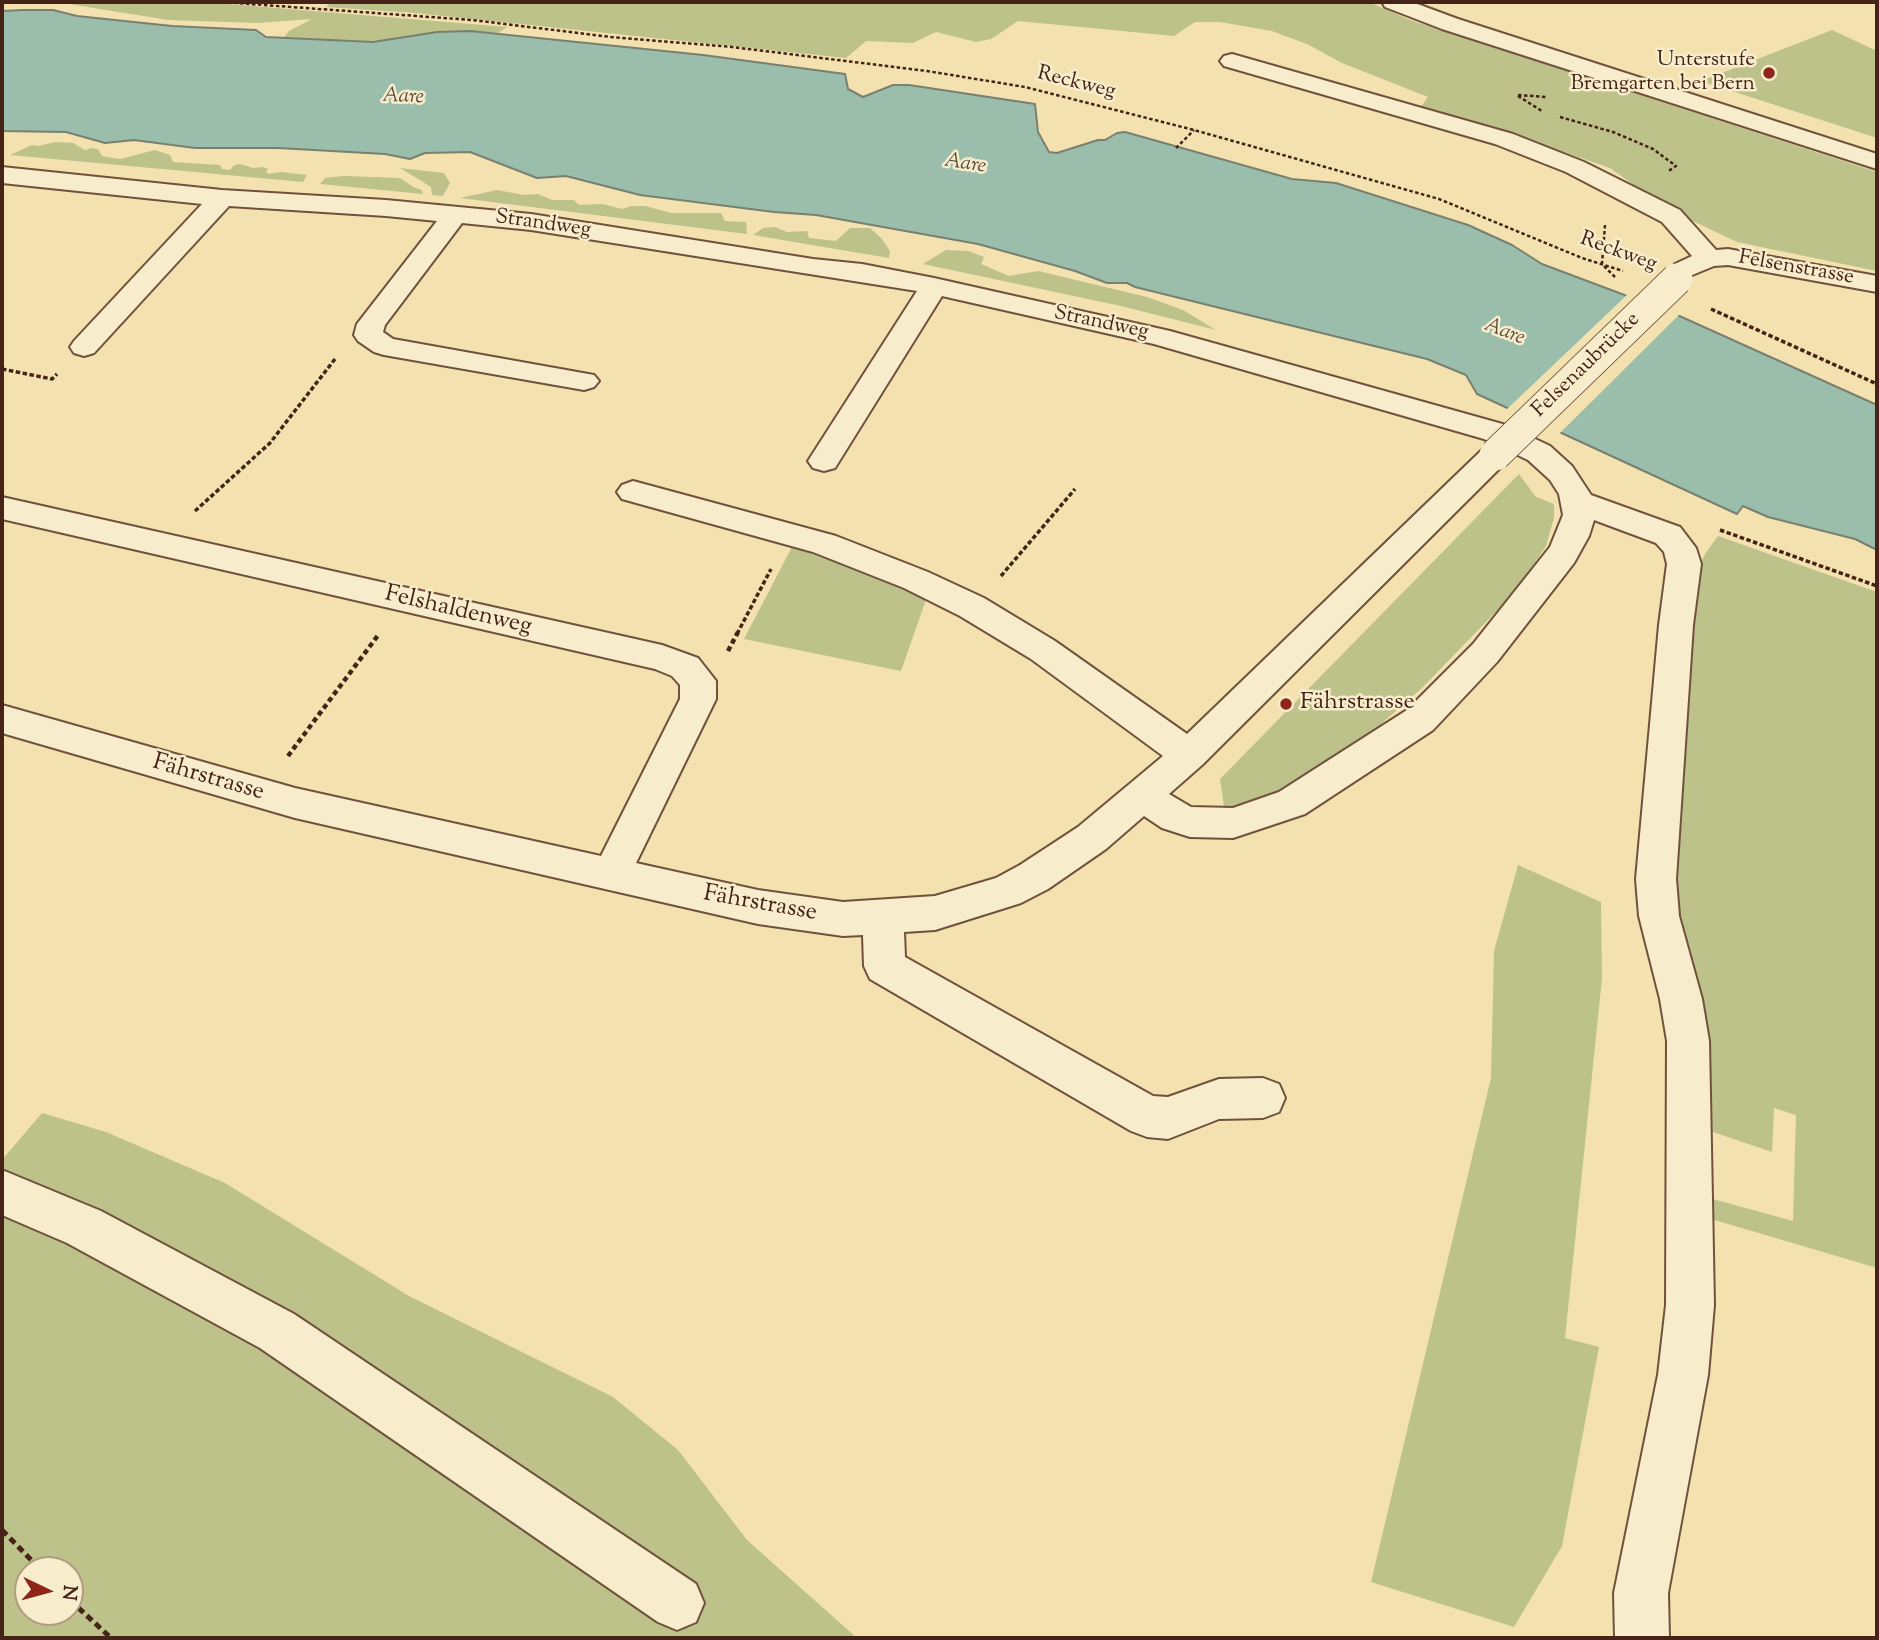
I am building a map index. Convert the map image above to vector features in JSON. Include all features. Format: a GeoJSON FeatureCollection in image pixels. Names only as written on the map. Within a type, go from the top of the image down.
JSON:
{"type":"FeatureCollection","features":[{"type":"Feature","properties":{"kind":"street"},"geometry":{"type":"LineString","coordinates":[[1393,2],[1450,24],[1877,162]]}},
{"type":"Feature","properties":{"kind":"street"},"geometry":{"type":"LineString","coordinates":[[1232,61],[1504,139],[1575,167],[1671,216],[1686,236],[1709,258]]}},
{"type":"Feature","properties":{"kind":"street","name":"Strandweg"},"geometry":{"type":"LineString","coordinates":[[8,181],[456,214],[531,222],[813,267],[862,272],[934,286],[1172,340],[1495,432],[1539,453],[1561,473],[1578,502]]}},
{"type":"Feature","properties":{"kind":"street"},"geometry":{"type":"LineString","coordinates":[[84,347],[222,198]]}},
{"type":"Feature","properties":{"kind":"street"},"geometry":{"type":"LineString","coordinates":[[456,214],[371,324],[368,335],[384,346],[584,381]]}},
{"type":"Feature","properties":{"kind":"street","name":"Felsenstrasse"},"geometry":{"type":"LineString","coordinates":[[1679,277],[1689,267],[1709,258],[1741,258],[1877,284]]}},
{"type":"Feature","properties":{"kind":"street","name":"Felsenaubrücke"},"geometry":{"type":"LineString","coordinates":[[1495,456],[1679,277]]}},
{"type":"Feature","properties":{"kind":"street"},"geometry":{"type":"LineString","coordinates":[[824,461],[934,286]]}},
{"type":"Feature","properties":{"kind":"street","name":"Fährstrasse"},"geometry":{"type":"LineString","coordinates":[[2,719],[295,803],[611,875],[804,915],[843,919],[935,912],[1007,891],[1083,845],[1189,755],[1495,456]]}},
{"type":"Feature","properties":{"kind":"street"},"geometry":{"type":"LineString","coordinates":[[633,492],[864,558],[972,607],[1043,650],[1189,755]]}},
{"type":"Feature","properties":{"kind":"street"},"geometry":{"type":"LineString","coordinates":[[1140,795],[1176,817],[1190,822],[1233,823],[1292,803],[1359,762],[1420,720],[1485,653],[1562,555],[1573,536],[1579,516],[1578,502],[1668,535],[1680,548],[1684,565],[1656,880],[1659,916],[1682,999],[1688,1041],[1690,1305],[1683,1375],[1641,1593],[1642,1638]]}},
{"type":"Feature","properties":{"kind":"street","name":"Felshaldenweg"},"geometry":{"type":"LineString","coordinates":[[2,508],[662,658],[685,667],[694,674]]}},
{"type":"Feature","properties":{"kind":"street"},"geometry":{"type":"LineString","coordinates":[[611,875],[693,712],[700,690],[694,674]]}},
{"type":"Feature","properties":{"kind":"street"},"geometry":{"type":"LineString","coordinates":[[883,917],[885,966],[1147,1116],[1168,1118],[1187,1108],[1219,1099],[1263,1098]]}},
{"type":"Feature","properties":{"kind":"street"},"geometry":{"type":"LineString","coordinates":[[2,1192],[84,1227],[277,1331],[677,1602]]}},
{"type":"Feature","properties":{"kind":"path","name":"Reckweg"},"geometry":{"type":"LineString","coordinates":[[222,2],[472,20],[611,37],[794,54],[927,71],[1034,89],[1194,130],[1439,199],[1582,258],[1628,272]]}},
{"type":"Feature","properties":{"kind":"path"},"geometry":{"type":"LineString","coordinates":[[1524,94],[1518,93],[1518,96],[1546,113]]}},
{"type":"Feature","properties":{"kind":"path"},"geometry":{"type":"LineString","coordinates":[[1566,119],[1612,132],[1653,149],[1667,158],[1676,166],[1674,167]]}},
{"type":"Feature","properties":{"kind":"path"},"geometry":{"type":"LineString","coordinates":[[1176,148],[1194,130]]}},
{"type":"Feature","properties":{"kind":"path"},"geometry":{"type":"LineString","coordinates":[[1702,305],[1877,384]]}},
{"type":"Feature","properties":{"kind":"path"},"geometry":{"type":"LineString","coordinates":[[157,544],[270,443],[338,354],[371,338]]}},
{"type":"Feature","properties":{"kind":"path"},"geometry":{"type":"LineString","coordinates":[[2,369],[52,379],[60,371]]}},
{"type":"Feature","properties":{"kind":"path"},"geometry":{"type":"LineString","coordinates":[[972,607],[1075,489]]}},
{"type":"Feature","properties":{"kind":"path"},"geometry":{"type":"LineString","coordinates":[[1723,531],[1877,586]]}},
{"type":"Feature","properties":{"kind":"path"},"geometry":{"type":"LineString","coordinates":[[694,674],[722,660],[788,539],[783,533]]}},
{"type":"Feature","properties":{"kind":"path"},"geometry":{"type":"LineString","coordinates":[[285,761],[405,599]]}},
{"type":"Feature","properties":{"kind":"path"},"geometry":{"type":"LineString","coordinates":[[2,1530],[27,1556]]}},
{"type":"Feature","properties":{"kind":"path"},"geometry":{"type":"LineString","coordinates":[[84,1613],[111,1638]]}},
{"type":"Feature","properties":{"kind":"green space"},"geometry":{"type":"Polygon","coordinates":[[[19,2],[204,2],[507,27],[498,33],[470,31],[373,42],[284,37],[289,31],[312,19],[257,23],[168,20],[69,4],[19,2]]]}},
{"type":"Feature","properties":{"kind":"green space"},"geometry":{"type":"Polygon","coordinates":[[[331,2],[1369,2],[1410,20],[1877,172],[1877,271],[1737,242],[1667,209],[1610,168],[1509,133],[1420,108],[1428,97],[1342,63],[1309,45],[1272,31],[1220,22],[1195,22],[1174,36],[1018,21],[991,39],[976,42],[936,32],[913,43],[866,41],[846,58],[415,13],[326,7],[331,2]]]}},
{"type":"Feature","properties":{"kind":"green space"},"geometry":{"type":"Polygon","coordinates":[[[1832,30],[1877,51],[1877,138],[1701,81],[1832,30]]]}},
{"type":"Feature","properties":{"kind":"green space"},"geometry":{"type":"Polygon","coordinates":[[[73,143],[85,150],[98,149],[102,156],[120,159],[155,150],[170,155],[173,162],[220,165],[222,169],[230,170],[234,165],[240,164],[253,168],[263,167],[268,169],[266,172],[269,174],[281,172],[307,175],[303,182],[10,155],[32,145],[73,143]]]}},
{"type":"Feature","properties":{"kind":"green space"},"geometry":{"type":"Polygon","coordinates":[[[400,168],[444,173],[450,183],[443,196],[432,195],[431,187],[400,168]]]}},
{"type":"Feature","properties":{"kind":"green space"},"geometry":{"type":"Polygon","coordinates":[[[325,178],[400,178],[422,190],[423,194],[320,184],[325,178]]]}},
{"type":"Feature","properties":{"kind":"green space"},"geometry":{"type":"Polygon","coordinates":[[[497,190],[524,195],[538,194],[552,200],[574,200],[579,205],[603,204],[622,209],[645,206],[671,213],[721,213],[725,221],[746,222],[747,234],[460,198],[497,190]]]}},
{"type":"Feature","properties":{"kind":"green space"},"geometry":{"type":"Polygon","coordinates":[[[775,227],[787,232],[807,231],[809,238],[836,241],[850,228],[870,228],[890,251],[889,258],[753,235],[763,228],[775,227]]]}},
{"type":"Feature","properties":{"kind":"green space"},"geometry":{"type":"Polygon","coordinates":[[[946,250],[968,251],[984,257],[981,264],[1009,276],[1038,271],[1147,297],[1183,310],[1216,330],[1121,306],[923,264],[946,250]]]}},
{"type":"Feature","properties":{"kind":"green space"},"geometry":{"type":"Polygon","coordinates":[[[1519,474],[1536,497],[1554,504],[1554,518],[1546,546],[1515,592],[1423,687],[1332,763],[1272,795],[1240,806],[1224,807],[1220,779],[1519,474]]]}},
{"type":"Feature","properties":{"kind":"green space"},"geometry":{"type":"Polygon","coordinates":[[[1718,536],[1877,592],[1877,1268],[1708,1218],[1709,1198],[1793,1221],[1796,1115],[1774,1108],[1772,1152],[1710,1131],[1705,1007],[1700,989],[1682,956],[1673,918],[1688,628],[1700,564],[1718,536]]]}},
{"type":"Feature","properties":{"kind":"green space"},"geometry":{"type":"Polygon","coordinates":[[[793,545],[928,594],[901,671],[744,639],[793,545]]]}},
{"type":"Feature","properties":{"kind":"green space"},"geometry":{"type":"Polygon","coordinates":[[[1518,865],[1601,902],[1602,978],[1565,1338],[1599,1347],[1562,1546],[1514,1627],[1371,1582],[1491,1078],[1494,951],[1518,865]]]}},
{"type":"Feature","properties":{"kind":"green space"},"geometry":{"type":"Polygon","coordinates":[[[42,1113],[106,1132],[225,1183],[409,1296],[613,1397],[678,1450],[747,1540],[857,1638],[2,1638],[2,1160],[42,1113]]]}},
{"type":"Feature","properties":{"kind":"water","name":"Aare"},"geometry":{"type":"Polygon","coordinates":[[[53,10],[77,16],[172,26],[256,30],[266,37],[373,42],[437,32],[470,31],[703,55],[845,74],[848,89],[863,97],[893,85],[909,85],[1035,104],[1038,132],[1049,152],[1057,153],[1125,132],[1292,179],[1336,183],[1468,225],[1512,245],[1542,264],[1675,314],[1877,405],[1877,550],[1855,539],[1768,517],[1743,506],[1737,514],[1477,394],[1466,375],[1427,359],[1127,283],[1107,283],[1075,271],[978,244],[816,215],[640,195],[566,176],[537,178],[470,152],[425,153],[410,159],[385,154],[278,148],[195,148],[134,140],[105,143],[66,132],[2,131],[2,11],[53,10]]]}},
{"type":"Feature","properties":{"kind":"pier"},"geometry":{"type":"Polygon","coordinates":[[[1629,293],[1681,313],[1557,436],[1505,411],[1629,293]]]}},
{"type":"Feature","properties":{"kind":"place","name":"Unterstufe Bremgarten bei Bern"},"geometry":{"type":"Point","coordinates":[1769,73]}},
{"type":"Feature","properties":{"kind":"place","name":"Fährstrasse"},"geometry":{"type":"Point","coordinates":[1286,704]}}]}
